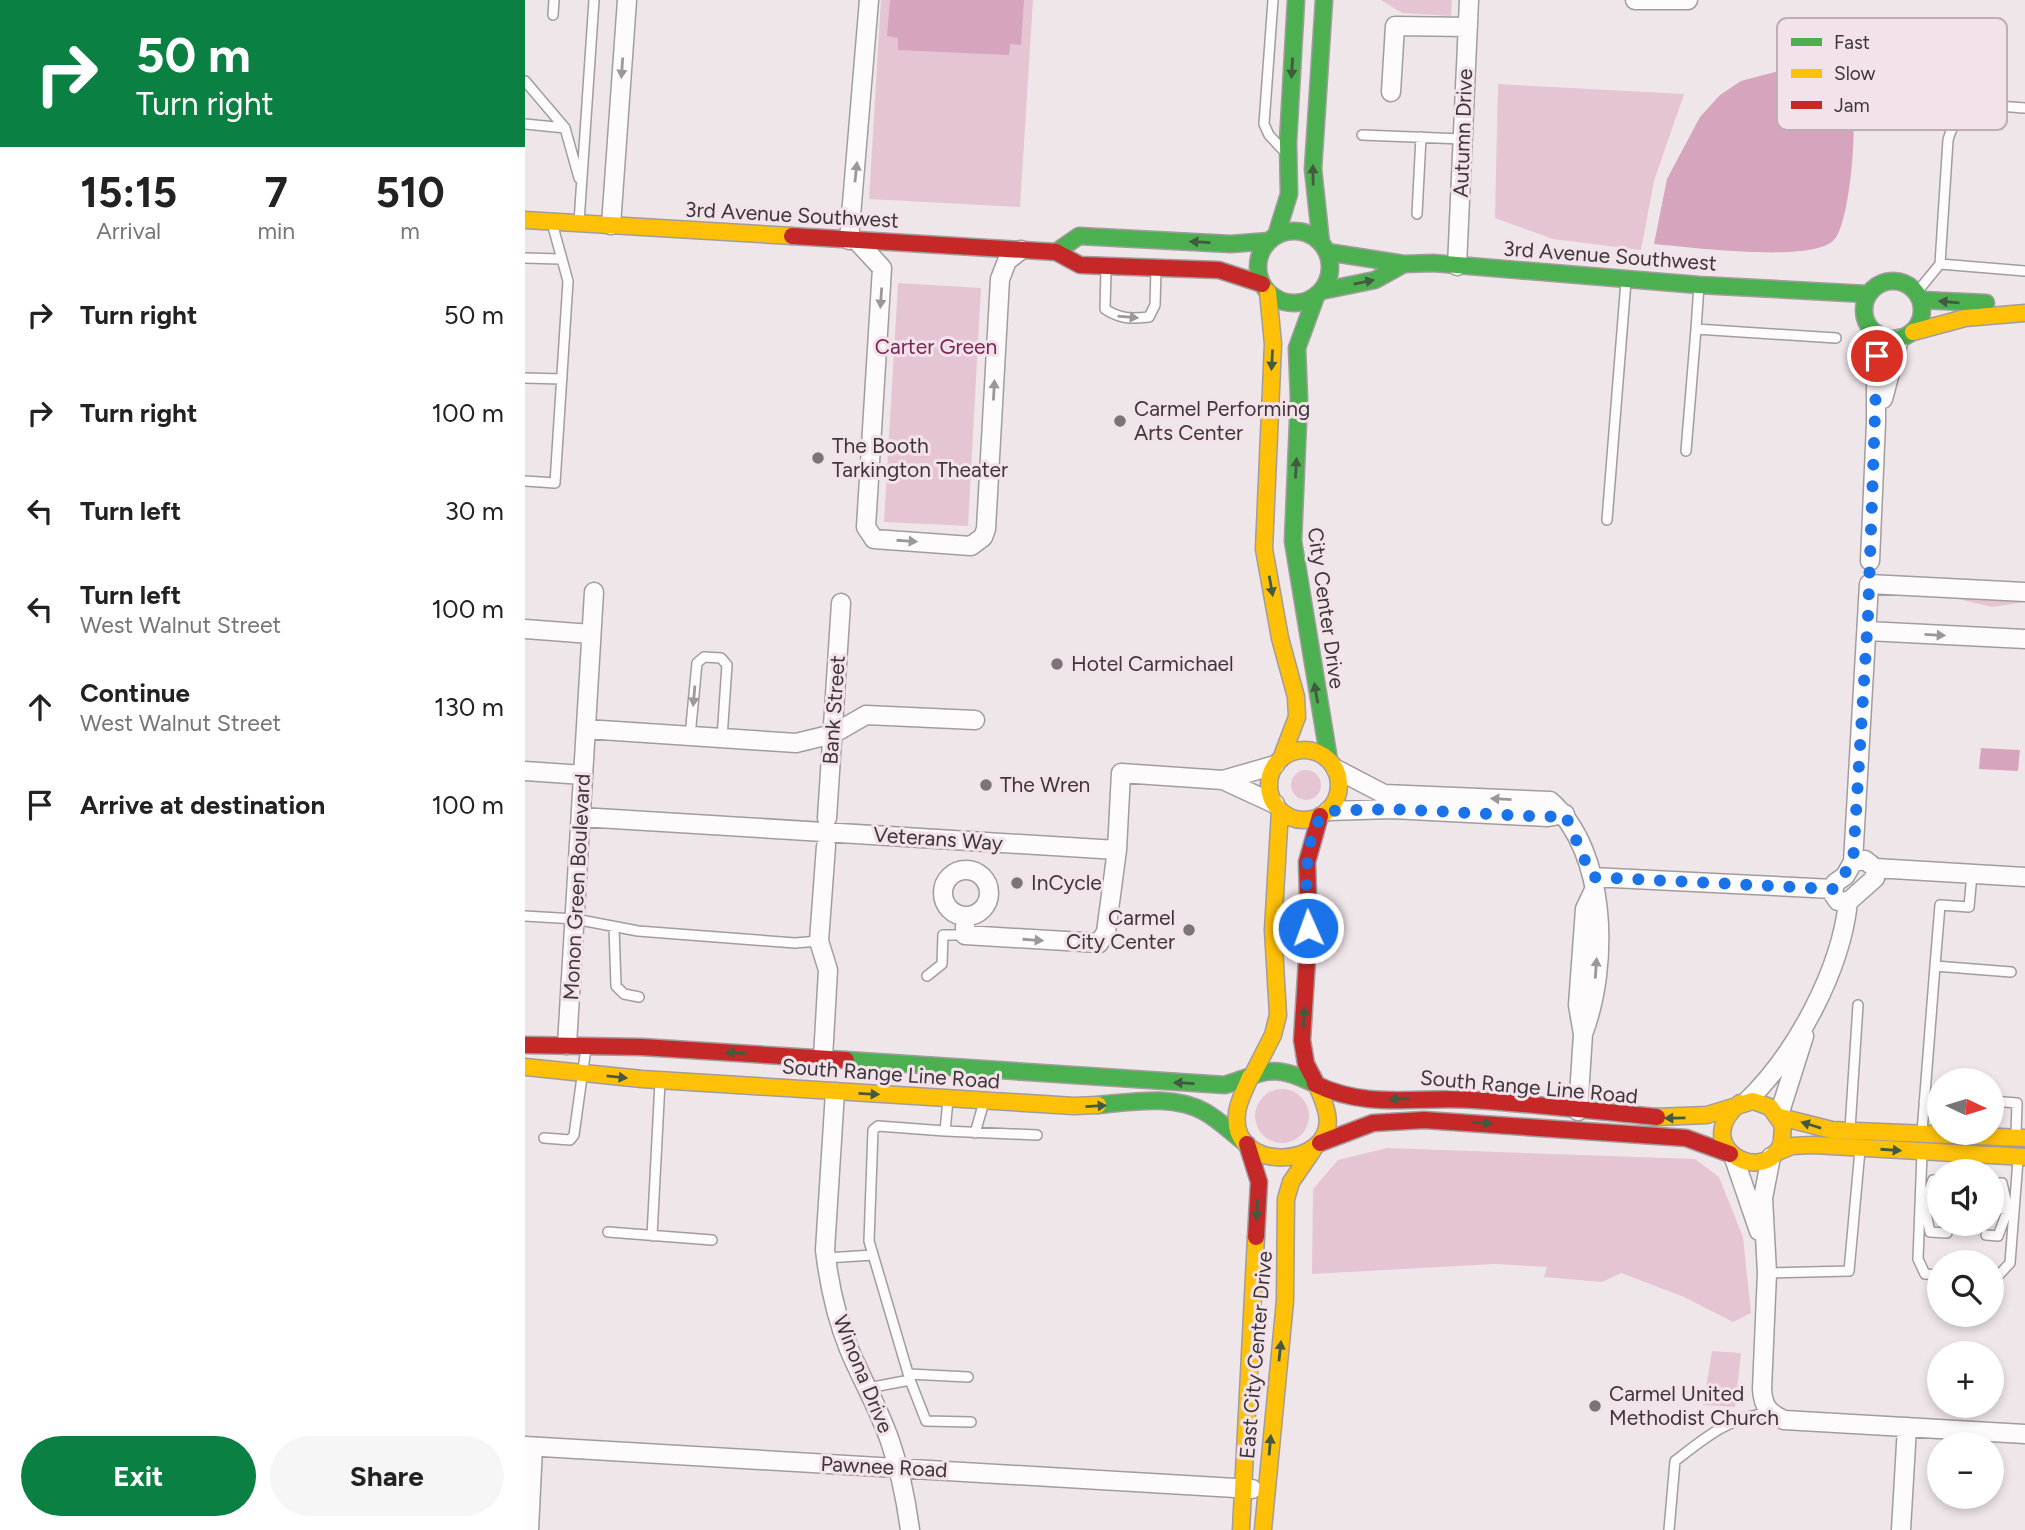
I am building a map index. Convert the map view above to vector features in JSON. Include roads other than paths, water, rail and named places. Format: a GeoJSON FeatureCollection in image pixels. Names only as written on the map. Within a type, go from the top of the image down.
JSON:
{"type":"FeatureCollection","features":[{"type":"Feature","properties":{"kind":"street"},"geometry":{"type":"LineString","coordinates":[[611,225],[627,0]]}},
{"type":"Feature","properties":{"kind":"street"},"geometry":{"type":"LineString","coordinates":[[869,0],[853,240],[882,268],[866,527],[874,539],[971,546],[983,537],[986,529],[1000,279],[1007,261],[1021,250]]}},
{"type":"Feature","properties":{"kind":"street"},"geometry":{"type":"LineString","coordinates":[[1296,0],[1287,203],[1258,264],[1265,288],[1286,302],[1297,303],[1318,293],[1329,272],[1313,169],[1324,0]]}},
{"type":"Feature","properties":{"kind":"street","name":"Autumn Drive"},"geometry":{"type":"LineString","coordinates":[[1457,265],[1469,0]]}},
{"type":"Feature","properties":{"kind":"street"},"geometry":{"type":"LineString","coordinates":[[1635,0],[1688,0]]}},
{"type":"Feature","properties":{"kind":"street"},"geometry":{"type":"LineString","coordinates":[[1391,92],[1395,26],[1468,27]]}},
{"type":"Feature","properties":{"kind":"street","name":"3rd Avenue Southwest"},"geometry":{"type":"LineString","coordinates":[[525,220],[1056,252],[1080,265],[1219,270],[1265,288]]}},
{"type":"Feature","properties":{"kind":"street"},"geometry":{"type":"LineString","coordinates":[[1056,252],[1079,236],[1231,244],[1272,239],[1292,231],[1303,232],[1324,247]]}},
{"type":"Feature","properties":{"kind":"street","name":"3rd Avenue Southwest"},"geometry":{"type":"LineString","coordinates":[[1324,247],[1404,264],[1457,265],[1626,280],[1867,294]]}},
{"type":"Feature","properties":{"kind":"street","name":"3rd Avenue Southwest"},"geometry":{"type":"LineString","coordinates":[[1318,293],[1375,280],[1404,264]]}},
{"type":"Feature","properties":{"kind":"street"},"geometry":{"type":"LineString","coordinates":[[1894,280],[1903,282],[1919,296],[1955,304],[2004,303],[2025,310],[1965,318],[1906,335],[1877,334],[1870,327],[1865,314],[1867,294],[1877,285],[1894,280]]}},
{"type":"Feature","properties":{"kind":"street","name":"City Center Drive"},"geometry":{"type":"LineString","coordinates":[[1265,288],[1273,344],[1264,549],[1280,638],[1296,697],[1297,717],[1278,762]]}},
{"type":"Feature","properties":{"kind":"street","name":"3rd Avenue Southwest"},"geometry":{"type":"LineString","coordinates":[[1813,289],[1865,314]]}},
{"type":"Feature","properties":{"kind":"street","name":"City Center Drive"},"geometry":{"type":"LineString","coordinates":[[1318,293],[1297,348],[1300,398],[1293,541],[1316,694],[1332,765]]}},
{"type":"Feature","properties":{"kind":"street"},"geometry":{"type":"LineString","coordinates":[[1877,423],[1906,335],[1922,317],[1919,296]]}},
{"type":"Feature","properties":{"kind":"street"},"geometry":{"type":"LineString","coordinates":[[1870,561],[1877,423],[1877,334]]}},
{"type":"Feature","properties":{"kind":"street"},"geometry":{"type":"LineString","coordinates":[[1833,889],[1853,862],[1869,584],[2025,592]]}},
{"type":"Feature","properties":{"kind":"street","name":"Monon Green Boulevard"},"geometry":{"type":"LineString","coordinates":[[567,1045],[594,592]]}},
{"type":"Feature","properties":{"kind":"street","name":"Bank Street"},"geometry":{"type":"LineString","coordinates":[[827,818],[841,603]]}},
{"type":"Feature","properties":{"kind":"street"},"geometry":{"type":"LineString","coordinates":[[525,629],[591,634]]}},
{"type":"Feature","properties":{"kind":"street"},"geometry":{"type":"LineString","coordinates":[[1867,631],[2025,639]]}},
{"type":"Feature","properties":{"kind":"street"},"geometry":{"type":"LineString","coordinates":[[586,729],[796,743],[833,734],[866,715],[975,720]]}},
{"type":"Feature","properties":{"kind":"street"},"geometry":{"type":"LineString","coordinates":[[965,917],[965,935],[1099,943],[1106,932],[1117,850],[1121,773],[1223,780],[1278,762],[1290,753],[1310,750],[1384,794],[1550,801],[1565,814],[1593,884],[1585,909],[1578,1005],[1583,1034],[1578,1111]]}},
{"type":"Feature","properties":{"kind":"street"},"geometry":{"type":"LineString","coordinates":[[1278,762],[1269,781],[1277,807],[1273,930],[1278,1015],[1273,1035],[1236,1112],[1237,1128],[1245,1143],[1265,1158],[1278,1161],[1299,1158],[1317,1147],[1328,1115],[1325,1099],[1305,1064],[1302,1040],[1308,938],[1307,862],[1324,813],[1338,792],[1332,765]]}},
{"type":"Feature","properties":{"kind":"street"},"geometry":{"type":"LineString","coordinates":[[525,771],[583,775]]}},
{"type":"Feature","properties":{"kind":"street"},"geometry":{"type":"LineString","coordinates":[[1223,780],[1303,820],[1324,813],[1392,809],[1548,817],[1565,814]]}},
{"type":"Feature","properties":{"kind":"street","name":"Veterans Way"},"geometry":{"type":"LineString","coordinates":[[581,817],[1117,850]]}},
{"type":"Feature","properties":{"kind":"street"},"geometry":{"type":"LineString","coordinates":[[966,870],[968,841]]}},
{"type":"Feature","properties":{"kind":"street"},"geometry":{"type":"LineString","coordinates":[[823,1058],[828,970],[819,941],[825,846]]}},
{"type":"Feature","properties":{"kind":"street"},"geometry":{"type":"LineString","coordinates":[[1853,862],[1864,860],[1875,868],[2025,877]]}},
{"type":"Feature","properties":{"kind":"street"},"geometry":{"type":"LineString","coordinates":[[1763,1245],[1732,1156],[1723,1142],[1722,1122],[1729,1111],[1744,1102],[1779,1065],[1811,1012],[1835,961],[1849,902],[1871,884],[1875,878],[1875,868]]}},
{"type":"Feature","properties":{"kind":"street"},"geometry":{"type":"LineString","coordinates":[[966,870],[982,877],[989,894],[982,910],[965,917],[949,909],[942,893],[949,876],[966,870]]}},
{"type":"Feature","properties":{"kind":"street"},"geometry":{"type":"LineString","coordinates":[[1593,884],[1833,889]]}},
{"type":"Feature","properties":{"kind":"street"},"geometry":{"type":"LineString","coordinates":[[1833,889],[1838,901],[1849,902]]}},
{"type":"Feature","properties":{"kind":"street"},"geometry":{"type":"LineString","coordinates":[[1811,1012],[1791,1085],[1779,1116],[1783,1132],[1773,1155],[1763,1198],[1763,1245],[1767,1273],[1762,1400],[1769,1413],[1784,1420],[2025,1434]]}},
{"type":"Feature","properties":{"kind":"street","name":"South Range Line Road"},"geometry":{"type":"LineString","coordinates":[[525,1045],[823,1058],[1218,1084],[1231,1084],[1251,1076]]}},
{"type":"Feature","properties":{"kind":"street","name":"South Range Line Road"},"geometry":{"type":"LineString","coordinates":[[525,1067],[660,1080],[984,1101],[1074,1106],[1140,1102],[1185,1105],[1202,1110],[1245,1143]]}},
{"type":"Feature","properties":{"kind":"street"},"geometry":{"type":"LineString","coordinates":[[1251,1076],[1288,1070],[1316,1083]]}},
{"type":"Feature","properties":{"kind":"street","name":"South Range Line Road"},"geometry":{"type":"LineString","coordinates":[[1316,1083],[1338,1095],[1366,1101],[1417,1098],[1474,1100],[1679,1118],[1718,1113],[1744,1102]]}},
{"type":"Feature","properties":{"kind":"street","name":"Winona Drive"},"geometry":{"type":"LineString","coordinates":[[835,1092],[826,1258],[834,1303],[848,1347],[868,1388],[898,1468],[911,1530]]}},
{"type":"Feature","properties":{"kind":"street"},"geometry":{"type":"LineString","coordinates":[[1744,1102],[1765,1104],[1779,1116],[1819,1128],[2020,1138]]}},
{"type":"Feature","properties":{"kind":"street","name":"South Range Line Road"},"geometry":{"type":"LineString","coordinates":[[1317,1147],[1373,1124],[1425,1120],[1686,1138],[1732,1156]]}},
{"type":"Feature","properties":{"kind":"street","name":"East City Center Drive"},"geometry":{"type":"LineString","coordinates":[[1241,1530],[1259,1182],[1256,1165],[1245,1143]]}},
{"type":"Feature","properties":{"kind":"street"},"geometry":{"type":"LineString","coordinates":[[1732,1156],[1752,1163],[1800,1145],[2021,1157]]}},
{"type":"Feature","properties":{"kind":"street","name":"East City Center Drive"},"geometry":{"type":"LineString","coordinates":[[1263,1530],[1285,1301],[1286,1199],[1291,1182],[1317,1147]]}},
{"type":"Feature","properties":{"kind":"street"},"geometry":{"type":"LineString","coordinates":[[1901,1530],[1907,1427]]}},
{"type":"Feature","properties":{"kind":"street"},"geometry":{"type":"LineString","coordinates":[[529,1446],[529,1530]]}},
{"type":"Feature","properties":{"kind":"street","name":"Pawnee Road"},"geometry":{"type":"LineString","coordinates":[[529,1446],[1266,1490]]}},
{"type":"Feature","properties":{"kind":"lane"},"geometry":{"type":"LineString","coordinates":[[553,15],[554,0]]}},
{"type":"Feature","properties":{"kind":"lane"},"geometry":{"type":"LineString","coordinates":[[579,224],[594,0]]}},
{"type":"Feature","properties":{"kind":"lane"},"geometry":{"type":"LineString","coordinates":[[1273,0],[1265,124],[1269,135],[1288,155]]}},
{"type":"Feature","properties":{"kind":"lane"},"geometry":{"type":"LineString","coordinates":[[525,81],[565,128],[581,186]]}},
{"type":"Feature","properties":{"kind":"lane"},"geometry":{"type":"LineString","coordinates":[[2007,107],[2025,108]]}},
{"type":"Feature","properties":{"kind":"lane"},"geometry":{"type":"LineString","coordinates":[[525,124],[565,128]]}},
{"type":"Feature","properties":{"kind":"lane"},"geometry":{"type":"LineString","coordinates":[[1919,296],[1940,264],[1951,130]]}},
{"type":"Feature","properties":{"kind":"lane"},"geometry":{"type":"LineString","coordinates":[[1362,135],[1463,139]]}},
{"type":"Feature","properties":{"kind":"lane"},"geometry":{"type":"LineString","coordinates":[[1417,214],[1421,137]]}},
{"type":"Feature","properties":{"kind":"lane"},"geometry":{"type":"LineString","coordinates":[[525,481],[555,483],[569,281],[560,259],[551,222]]}},
{"type":"Feature","properties":{"kind":"lane"},"geometry":{"type":"LineString","coordinates":[[525,258],[560,259]]}},
{"type":"Feature","properties":{"kind":"lane"},"geometry":{"type":"LineString","coordinates":[[1940,264],[2025,271]]}},
{"type":"Feature","properties":{"kind":"lane"},"geometry":{"type":"LineString","coordinates":[[1106,267],[1105,309],[1118,317],[1133,319],[1149,317],[1155,305],[1156,269]]}},
{"type":"Feature","properties":{"kind":"lane"},"geometry":{"type":"LineString","coordinates":[[1607,520],[1626,280]]}},
{"type":"Feature","properties":{"kind":"lane"},"geometry":{"type":"LineString","coordinates":[[1686,451],[1699,285]]}},
{"type":"Feature","properties":{"kind":"lane"},"geometry":{"type":"LineString","coordinates":[[1696,329],[1836,338]]}},
{"type":"Feature","properties":{"kind":"lane"},"geometry":{"type":"LineString","coordinates":[[525,377],[562,379]]}},
{"type":"Feature","properties":{"kind":"lane"},"geometry":{"type":"LineString","coordinates":[[1869,584],[1870,561]]}},
{"type":"Feature","properties":{"kind":"lane"},"geometry":{"type":"LineString","coordinates":[[690,736],[697,663],[704,657],[721,658],[727,665],[722,738]]}},
{"type":"Feature","properties":{"kind":"lane"},"geometry":{"type":"LineString","coordinates":[[1922,1133],[1940,905],[1969,907],[1972,873]]}},
{"type":"Feature","properties":{"kind":"lane"},"geometry":{"type":"LineString","coordinates":[[525,916],[795,943],[819,941]]}},
{"type":"Feature","properties":{"kind":"lane"},"geometry":{"type":"LineString","coordinates":[[614,927],[615,986],[624,994],[639,997]]}},
{"type":"Feature","properties":{"kind":"lane"},"geometry":{"type":"LineString","coordinates":[[927,976],[942,964],[943,936],[965,935]]}},
{"type":"Feature","properties":{"kind":"lane"},"geometry":{"type":"LineString","coordinates":[[1935,966],[2011,972]]}},
{"type":"Feature","properties":{"kind":"lane"},"geometry":{"type":"LineString","coordinates":[[1850,1131],[1858,1005]]}},
{"type":"Feature","properties":{"kind":"lane"},"geometry":{"type":"LineString","coordinates":[[544,1138],[571,1140],[575,1135],[586,1046]]}},
{"type":"Feature","properties":{"kind":"lane"},"geometry":{"type":"LineString","coordinates":[[652,1236],[660,1080]]}},
{"type":"Feature","properties":{"kind":"lane"},"geometry":{"type":"LineString","coordinates":[[945,1131],[948,1098]]}},
{"type":"Feature","properties":{"kind":"lane"},"geometry":{"type":"LineString","coordinates":[[975,1133],[984,1101]]}},
{"type":"Feature","properties":{"kind":"lane"},"geometry":{"type":"LineString","coordinates":[[2004,1102],[2017,1103],[2020,1138]]}},
{"type":"Feature","properties":{"kind":"lane"},"geometry":{"type":"LineString","coordinates":[[971,1422],[926,1422],[910,1377],[869,1241],[875,1127],[1037,1135]]}},
{"type":"Feature","properties":{"kind":"lane"},"geometry":{"type":"LineString","coordinates":[[1767,1273],[1849,1271],[1861,1148]]}},
{"type":"Feature","properties":{"kind":"lane"},"geometry":{"type":"LineString","coordinates":[[1922,1152],[1918,1259],[1927,1274]]}},
{"type":"Feature","properties":{"kind":"lane"},"geometry":{"type":"LineString","coordinates":[[2004,1269],[2010,1263],[2011,1209],[2021,1157]]}},
{"type":"Feature","properties":{"kind":"lane"},"geometry":{"type":"LineString","coordinates":[[2004,1189],[2011,1209],[2004,1225]]}},
{"type":"Feature","properties":{"kind":"lane"},"geometry":{"type":"LineString","coordinates":[[1927,1192],[1921,1204],[1927,1222]]}},
{"type":"Feature","properties":{"kind":"lane"},"geometry":{"type":"LineString","coordinates":[[1921,1204],[1927,1204]]}},
{"type":"Feature","properties":{"kind":"lane"},"geometry":{"type":"LineString","coordinates":[[2004,1209],[2011,1209]]}},
{"type":"Feature","properties":{"kind":"lane"},"geometry":{"type":"LineString","coordinates":[[608,1232],[712,1240]]}},
{"type":"Feature","properties":{"kind":"lane"},"geometry":{"type":"LineString","coordinates":[[826,1258],[873,1255]]}},
{"type":"Feature","properties":{"kind":"lane"},"geometry":{"type":"LineString","coordinates":[[868,1388],[910,1377],[968,1377]]}},
{"type":"Feature","properties":{"kind":"lane"},"geometry":{"type":"LineString","coordinates":[[1669,1530],[1675,1461],[1722,1425],[1746,1415],[1769,1413]]}},
{"type":"Feature","properties":{"kind":"place","name":"Carmel Performing Arts Center"},"geometry":{"type":"Point","coordinates":[1120,421]}},
{"type":"Feature","properties":{"kind":"place","name":"The Booth Tarkington Theater"},"geometry":{"type":"Point","coordinates":[818,458]}},
{"type":"Feature","properties":{"kind":"place","name":"Hotel Carmichael"},"geometry":{"type":"Point","coordinates":[1057,664]}},
{"type":"Feature","properties":{"kind":"place","name":"The Wren"},"geometry":{"type":"Point","coordinates":[986,785]}},
{"type":"Feature","properties":{"kind":"place","name":"InCycle"},"geometry":{"type":"Point","coordinates":[1017,883]}},
{"type":"Feature","properties":{"kind":"place","name":"Carmel City Center"},"geometry":{"type":"Point","coordinates":[1189,930]}},
{"type":"Feature","properties":{"kind":"place","name":"Carmel United Methodist Church"},"geometry":{"type":"Point","coordinates":[1595,1406]}},
{"type":"Feature","properties":{"kind":"park label","name":"Carter Green"},"geometry":{"type":"Point","coordinates":[936,347]}}]}
